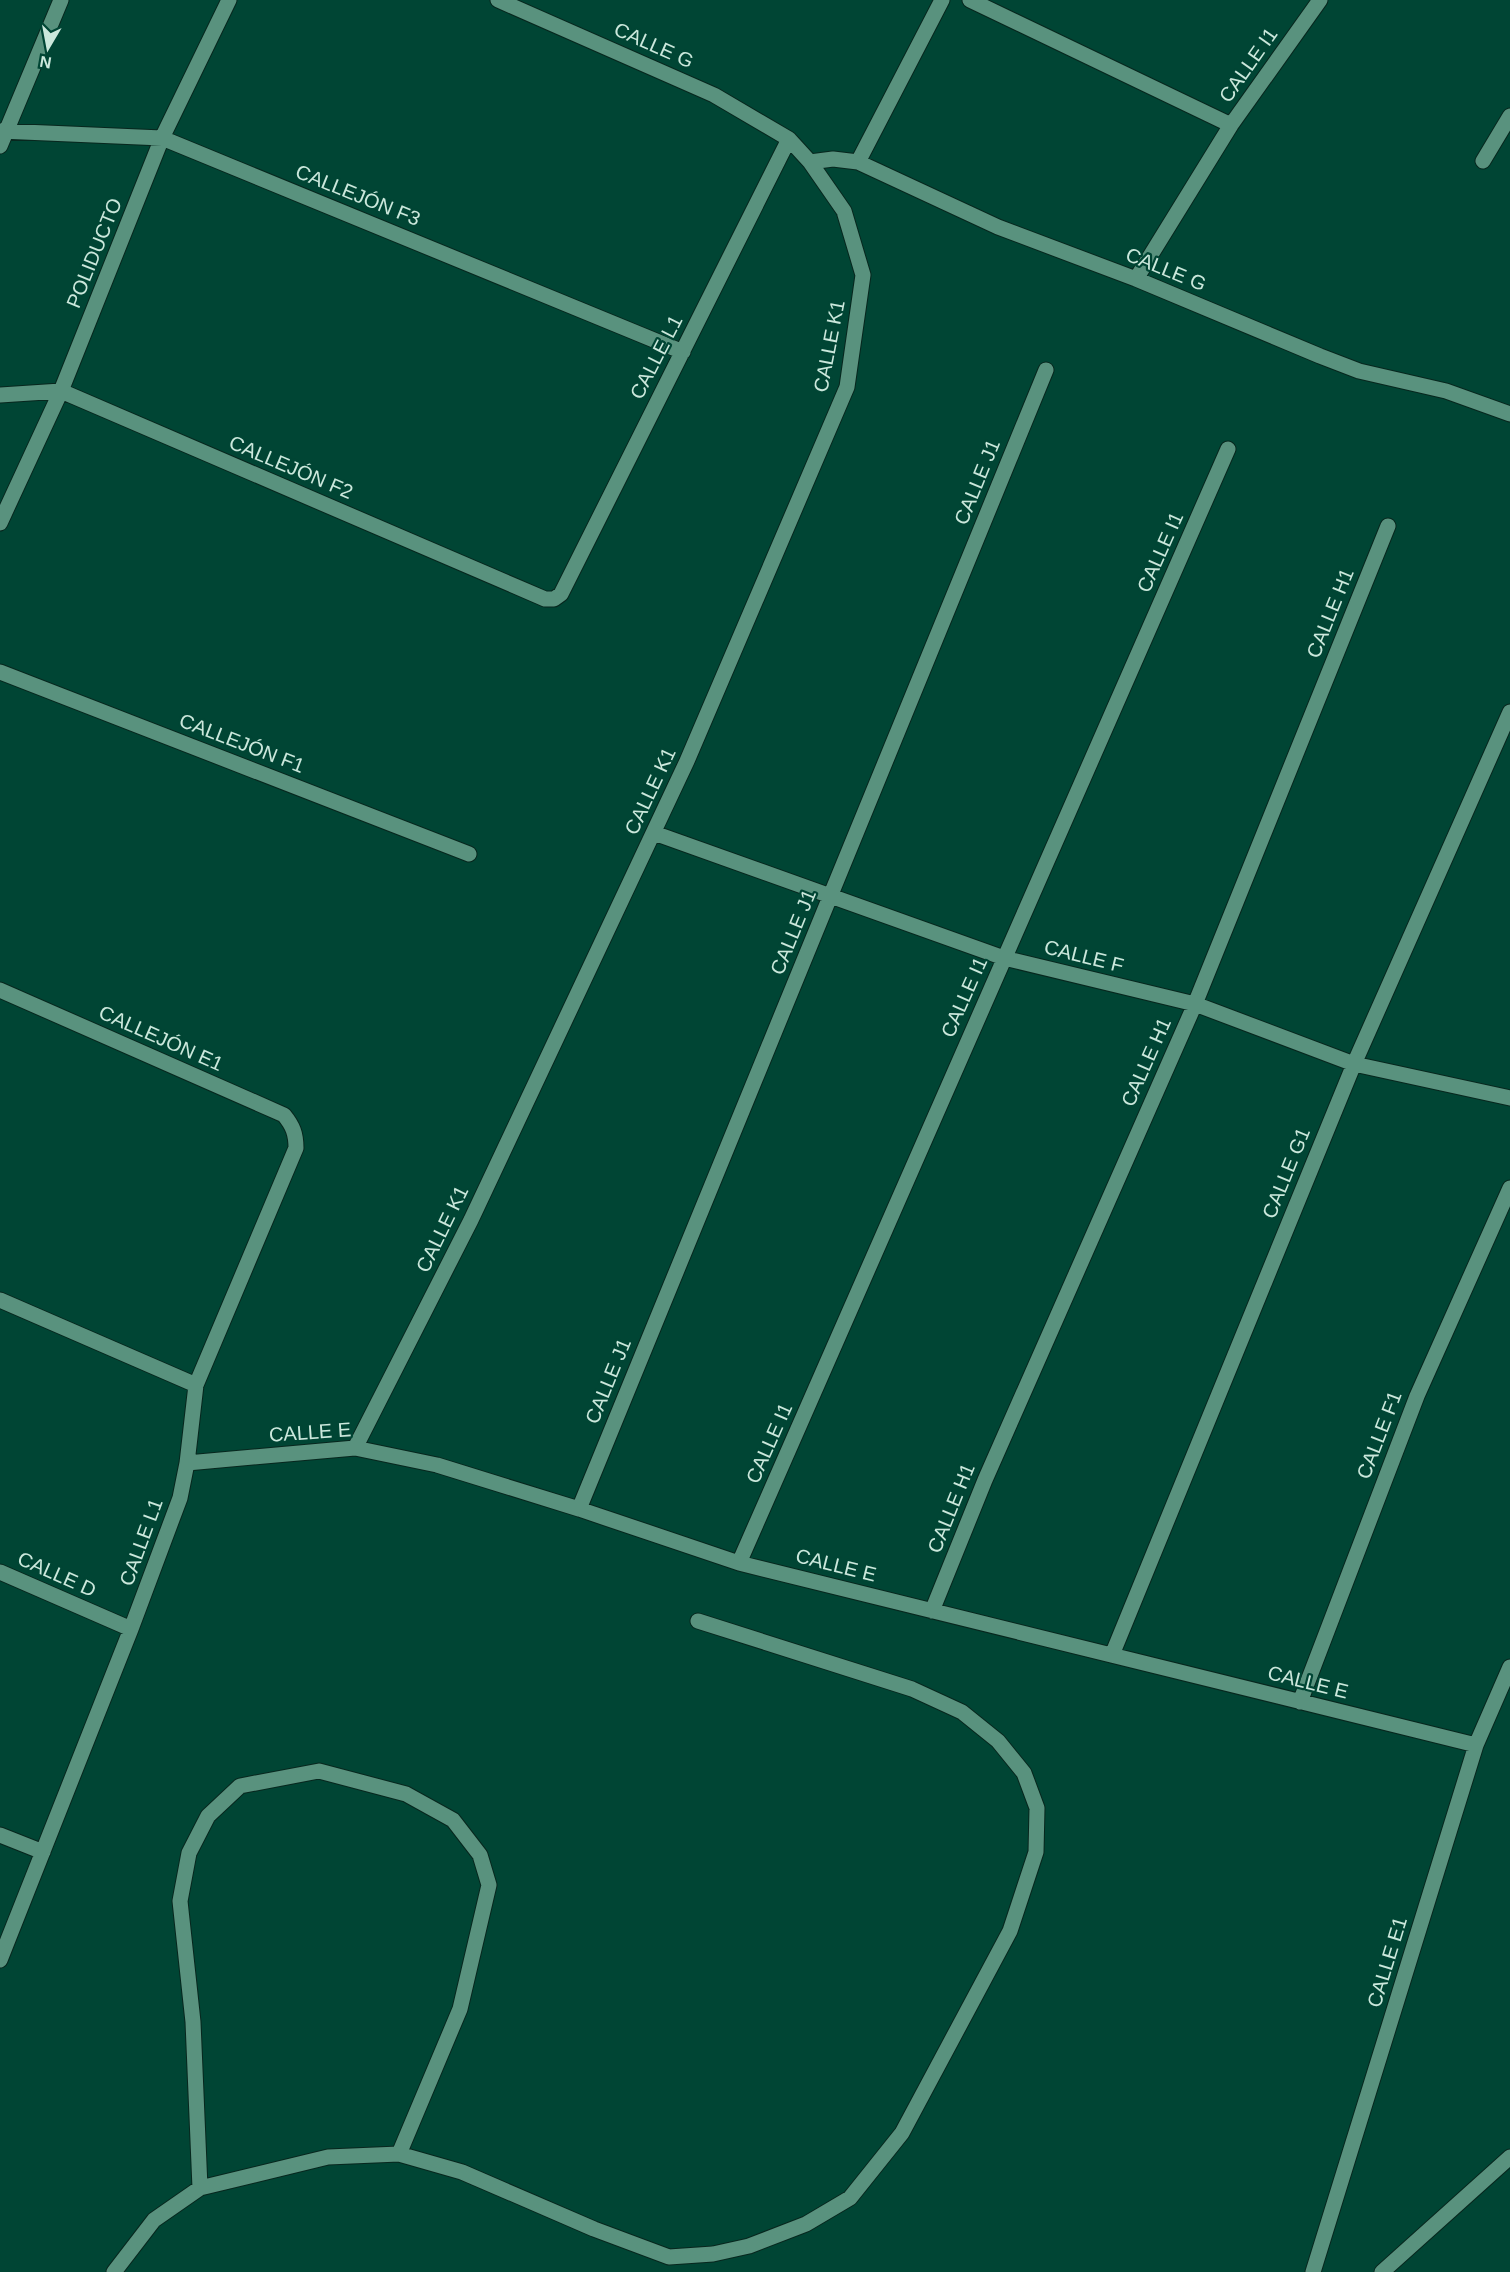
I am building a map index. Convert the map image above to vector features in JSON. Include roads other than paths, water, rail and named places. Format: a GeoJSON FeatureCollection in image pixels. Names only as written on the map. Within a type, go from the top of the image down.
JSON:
{"type":"FeatureCollection","features":[{"type":"Feature","properties":{"kind":"street"},"geometry":{"type":"LineString","coordinates":[[2,136],[61,0]]}},
{"type":"Feature","properties":{"kind":"street","name":"POLIDUCTO"},"geometry":{"type":"LineString","coordinates":[[0,523],[61,391],[162,138],[230,0]]}},
{"type":"Feature","properties":{"kind":"street","name":"CALLE G"},"geometry":{"type":"LineString","coordinates":[[498,0],[714,94],[789,139]]}},
{"type":"Feature","properties":{"kind":"street"},"geometry":{"type":"LineString","coordinates":[[858,162],[942,0]]}},
{"type":"Feature","properties":{"kind":"street"},"geometry":{"type":"LineString","coordinates":[[970,0],[1231,125]]}},
{"type":"Feature","properties":{"kind":"street","name":"CALLE I1"},"geometry":{"type":"LineString","coordinates":[[1136,279],[1231,125],[1320,0]]}},
{"type":"Feature","properties":{"kind":"street"},"geometry":{"type":"LineString","coordinates":[[1483,161],[1510,116]]}},
{"type":"Feature","properties":{"kind":"street","name":"CALLEJÓN F3"},"geometry":{"type":"LineString","coordinates":[[2,136],[162,138],[683,352]]}},
{"type":"Feature","properties":{"kind":"street","name":"CALLE K1"},"geometry":{"type":"LineString","coordinates":[[355,1448],[471,1220],[654,833],[847,387],[863,274],[844,211],[810,162],[789,139]]}},
{"type":"Feature","properties":{"kind":"street","name":"CALLE L1"},"geometry":{"type":"LineString","coordinates":[[561,594],[789,139]]}},
{"type":"Feature","properties":{"kind":"street","name":"CALLE G"},"geometry":{"type":"LineString","coordinates":[[810,162],[833,159],[858,162],[998,227],[1136,279],[1359,371],[1446,391],[1510,414]]}},
{"type":"Feature","properties":{"kind":"street","name":"CALLE J1"},"geometry":{"type":"LineString","coordinates":[[579,1509],[1046,370]]}},
{"type":"Feature","properties":{"kind":"street","name":"CALLEJÓN F2"},"geometry":{"type":"LineString","coordinates":[[0,395],[61,391],[545,599],[554,599],[561,594]]}},
{"type":"Feature","properties":{"kind":"street","name":"CALLE I1"},"geometry":{"type":"LineString","coordinates":[[740,1563],[1228,449]]}},
{"type":"Feature","properties":{"kind":"street","name":"CALLE H1"},"geometry":{"type":"LineString","coordinates":[[932,1611],[985,1480],[1195,1004],[1388,526]]}},
{"type":"Feature","properties":{"kind":"street","name":"CALLEJÓN F1"},"geometry":{"type":"LineString","coordinates":[[0,672],[469,854]]}},
{"type":"Feature","properties":{"kind":"street","name":"CALLE G1"},"geometry":{"type":"LineString","coordinates":[[1112,1655],[1354,1064],[1510,712]]}},
{"type":"Feature","properties":{"kind":"street","name":"CALLE F"},"geometry":{"type":"LineString","coordinates":[[654,833],[1004,958],[1195,1004],[1354,1064],[1510,1098]]}},
{"type":"Feature","properties":{"kind":"street","name":"CALLEJÓN E1"},"geometry":{"type":"LineString","coordinates":[[0,990],[284,1115],[296,1134]]}},
{"type":"Feature","properties":{"kind":"street","name":"CALLE L1"},"geometry":{"type":"LineString","coordinates":[[0,1960],[131,1629],[180,1498],[187,1462],[196,1385],[296,1148],[296,1134]]}},
{"type":"Feature","properties":{"kind":"street","name":"CALLE F1"},"geometry":{"type":"LineString","coordinates":[[1300,1702],[1417,1396],[1510,1188]]}},
{"type":"Feature","properties":{"kind":"street"},"geometry":{"type":"LineString","coordinates":[[0,1300],[196,1385]]}},
{"type":"Feature","properties":{"kind":"street","name":"CALLE E"},"geometry":{"type":"LineString","coordinates":[[187,1462],[355,1448],[437,1465],[579,1509],[740,1563],[1476,1745]]}},
{"type":"Feature","properties":{"kind":"street","name":"CALLE D"},"geometry":{"type":"LineString","coordinates":[[0,1572],[131,1629]]}},
{"type":"Feature","properties":{"kind":"street"},"geometry":{"type":"LineString","coordinates":[[114,2272],[154,2220],[200,2188],[328,2157],[399,2154],[462,2172],[594,2229],[669,2257],[713,2254],[749,2246],[806,2224],[850,2198],[902,2133],[1010,1931],[1036,1852],[1037,1808],[1024,1773],[998,1741],[962,1712],[912,1689],[698,1621]]}},
{"type":"Feature","properties":{"kind":"street","name":"CALLE E1"},"geometry":{"type":"LineString","coordinates":[[1313,2272],[1476,1745],[1510,1667]]}},
{"type":"Feature","properties":{"kind":"street"},"geometry":{"type":"LineString","coordinates":[[200,2188],[193,2022],[180,1901],[189,1853],[207,1816],[240,1786],[319,1771],[406,1794],[453,1820],[480,1855],[489,1885],[460,2009],[399,2154]]}},
{"type":"Feature","properties":{"kind":"street"},"geometry":{"type":"LineString","coordinates":[[0,1834],[43,1852]]}},
{"type":"Feature","properties":{"kind":"street"},"geometry":{"type":"LineString","coordinates":[[1382,2272],[1510,2157]]}}]}
